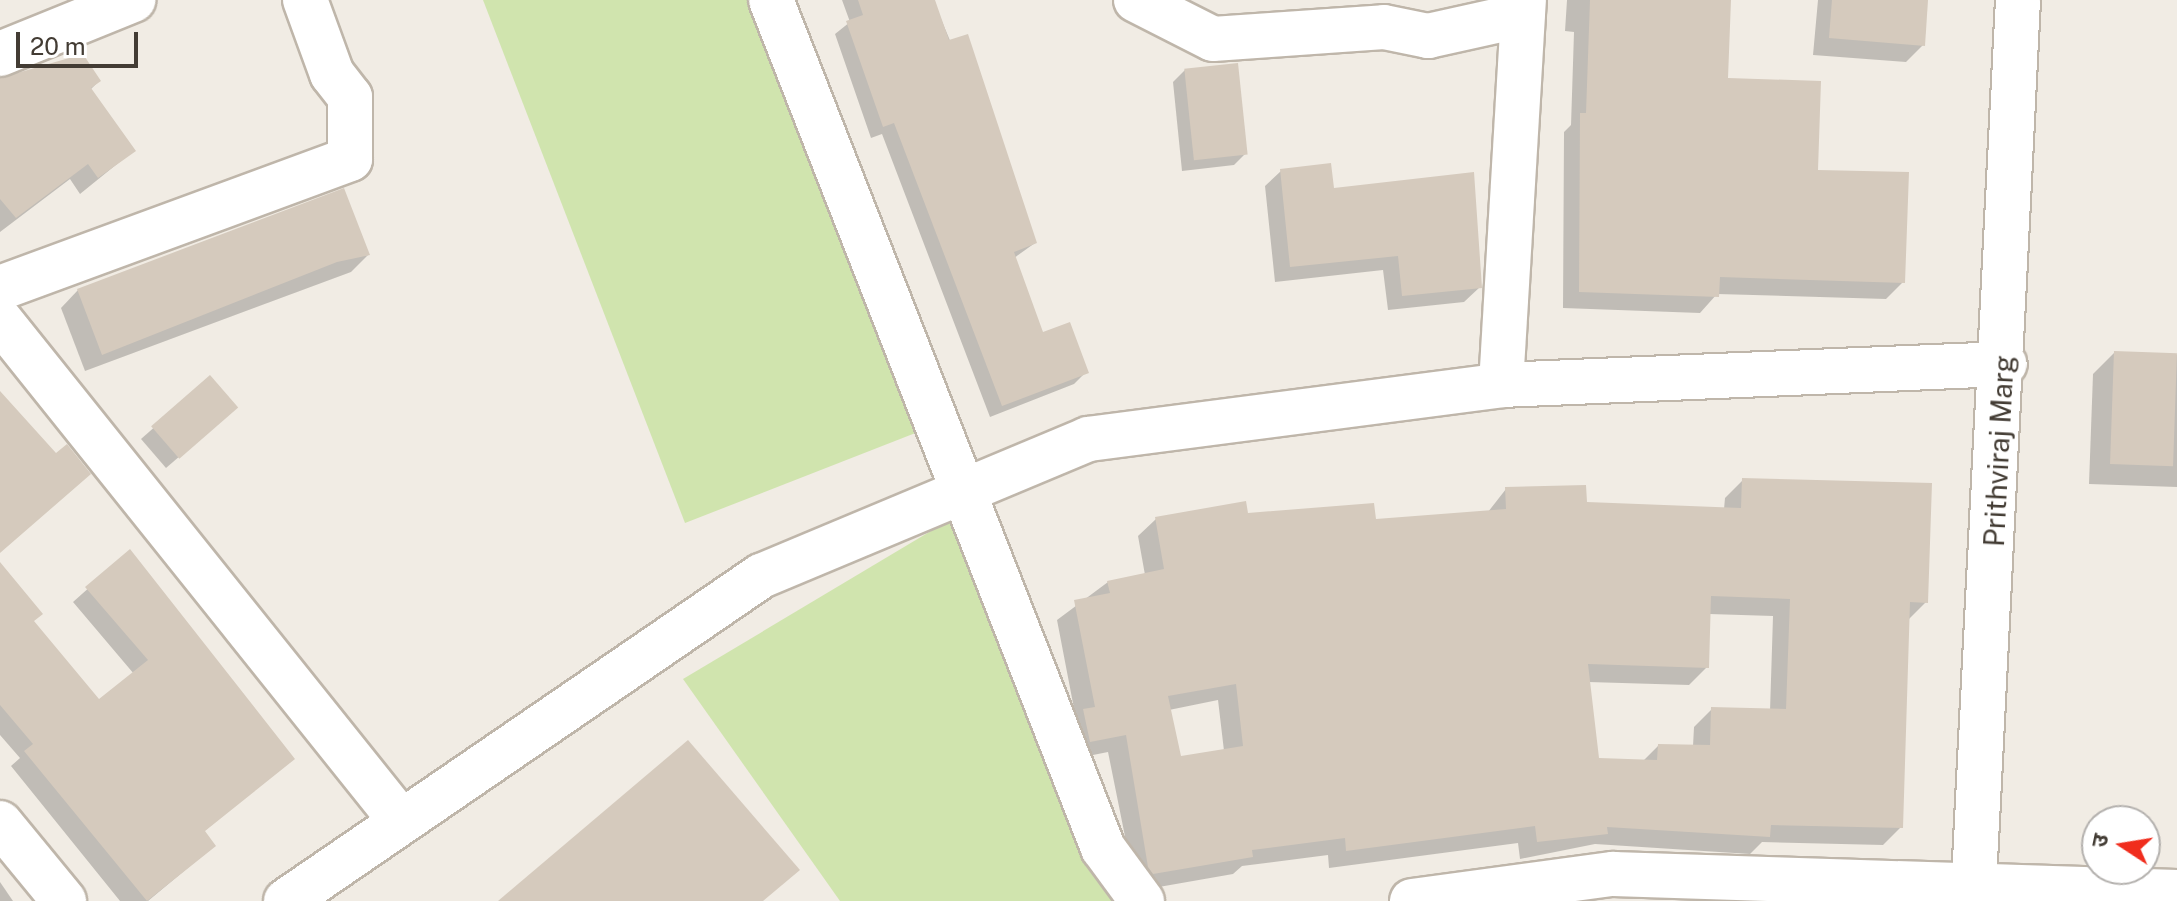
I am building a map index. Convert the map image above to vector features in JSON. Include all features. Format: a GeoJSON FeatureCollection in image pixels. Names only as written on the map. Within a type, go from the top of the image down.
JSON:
{"type":"FeatureCollection","features":[{"type":"Feature","properties":{"kind":"street"},"geometry":{"type":"LineString","coordinates":[[0,54],[133,0]]}},
{"type":"Feature","properties":{"kind":"street"},"geometry":{"type":"LineString","coordinates":[[0,288],[350,159],[350,97],[332,74],[305,0]]}},
{"type":"Feature","properties":{"kind":"street"},"geometry":{"type":"LineString","coordinates":[[771,0],[960,496],[1103,848],[1142,901]]}},
{"type":"Feature","properties":{"kind":"street"},"geometry":{"type":"LineString","coordinates":[[1136,0],[1213,39],[1384,27],[1428,36],[1523,8],[1501,385]]}},
{"type":"Feature","properties":{"kind":"street","name":"Prithviraj Marg"},"geometry":{"type":"LineString","coordinates":[[1973,892],[2005,364],[2018,0]]}},
{"type":"Feature","properties":{"kind":"street"},"geometry":{"type":"LineString","coordinates":[[0,320],[401,821]]}},
{"type":"Feature","properties":{"kind":"street"},"geometry":{"type":"LineString","coordinates":[[286,901],[761,576],[960,496],[1088,439],[1501,385],[2005,364]]}},
{"type":"Feature","properties":{"kind":"street"},"geometry":{"type":"LineString","coordinates":[[0,823],[64,901]]}},
{"type":"Feature","properties":{"kind":"street"},"geometry":{"type":"LineString","coordinates":[[1412,901],[1528,893],[1613,874],[1973,892],[2177,892]]}},
{"type":"Feature","properties":{"kind":"green space"},"geometry":{"type":"Polygon","coordinates":[[[483,0],[752,0],[918,432],[685,523],[483,0]]]}},
{"type":"Feature","properties":{"kind":"green space"},"geometry":{"type":"Polygon","coordinates":[[[951,519],[1143,901],[840,901],[683,679],[951,519]]]}},
{"type":"Feature","properties":{"kind":"building"},"geometry":{"type":"Polygon","coordinates":[[[858,0],[935,0],[949,40],[968,34],[1037,243],[1014,252],[1043,332],[1070,322],[1089,373],[1002,406],[894,123],[883,127],[846,21],[863,15],[858,0]]]}},
{"type":"Feature","properties":{"kind":"building"},"geometry":{"type":"Polygon","coordinates":[[[1590,0],[1731,0],[1728,78],[1821,81],[1818,170],[1909,172],[1905,283],[1720,277],[1719,297],[1579,292],[1580,113],[1586,113],[1590,0]]]}},
{"type":"Feature","properties":{"kind":"building"},"geometry":{"type":"Polygon","coordinates":[[[1832,0],[1928,0],[1925,46],[1829,38],[1832,0]]]}},
{"type":"Feature","properties":{"kind":"building"},"geometry":{"type":"Polygon","coordinates":[[[83,54],[101,81],[91,88],[136,151],[98,178],[88,164],[16,218],[0,199],[0,78],[83,54]]]}},
{"type":"Feature","properties":{"kind":"building"},"geometry":{"type":"Polygon","coordinates":[[[1238,63],[1248,154],[1194,160],[1184,69],[1238,63]]]}},
{"type":"Feature","properties":{"kind":"building"},"geometry":{"type":"Polygon","coordinates":[[[1331,163],[1334,188],[1474,172],[1482,288],[1402,296],[1398,256],[1290,267],[1280,169],[1331,163]]]}},
{"type":"Feature","properties":{"kind":"building"},"geometry":{"type":"Polygon","coordinates":[[[344,188],[370,255],[337,262],[102,355],[77,289],[344,188]]]}},
{"type":"Feature","properties":{"kind":"building"},"geometry":{"type":"Polygon","coordinates":[[[2114,351],[2177,353],[2173,466],[2110,464],[2114,351]]]}},
{"type":"Feature","properties":{"kind":"building"},"geometry":{"type":"Polygon","coordinates":[[[210,375],[238,407],[179,459],[151,426],[210,375]]]}},
{"type":"Feature","properties":{"kind":"building"},"geometry":{"type":"Polygon","coordinates":[[[0,391],[56,453],[67,444],[91,474],[0,553],[0,391]]]}},
{"type":"Feature","properties":{"kind":"building"},"geometry":{"type":"Polygon","coordinates":[[[1742,478],[1932,483],[1928,603],[1910,602],[1903,828],[1771,825],[1770,837],[1607,827],[1608,834],[1537,842],[1535,826],[1346,851],[1345,838],[1252,850],[1253,857],[1153,874],[1148,867],[1126,735],[1090,742],[1083,709],[1095,707],[1074,600],[1110,593],[1107,581],[1164,569],[1155,517],[1246,501],[1248,513],[1374,503],[1376,519],[1506,509],[1505,487],[1586,485],[1587,502],[1741,508],[1742,478]],[[1711,596],[1709,668],[1588,664],[1599,758],[1657,760],[1658,744],[1710,745],[1711,707],[1786,709],[1790,599],[1711,596]],[[1236,684],[1168,696],[1181,756],[1243,746],[1236,684]]]}},
{"type":"Feature","properties":{"kind":"building"},"geometry":{"type":"Polygon","coordinates":[[[130,549],[295,759],[205,831],[216,846],[147,901],[24,751],[33,744],[0,705],[0,562],[43,614],[34,621],[99,699],[148,660],[85,587],[130,549]]]}},
{"type":"Feature","properties":{"kind":"building"},"geometry":{"type":"Polygon","coordinates":[[[688,740],[800,870],[763,901],[498,901],[688,740]]]}}]}
